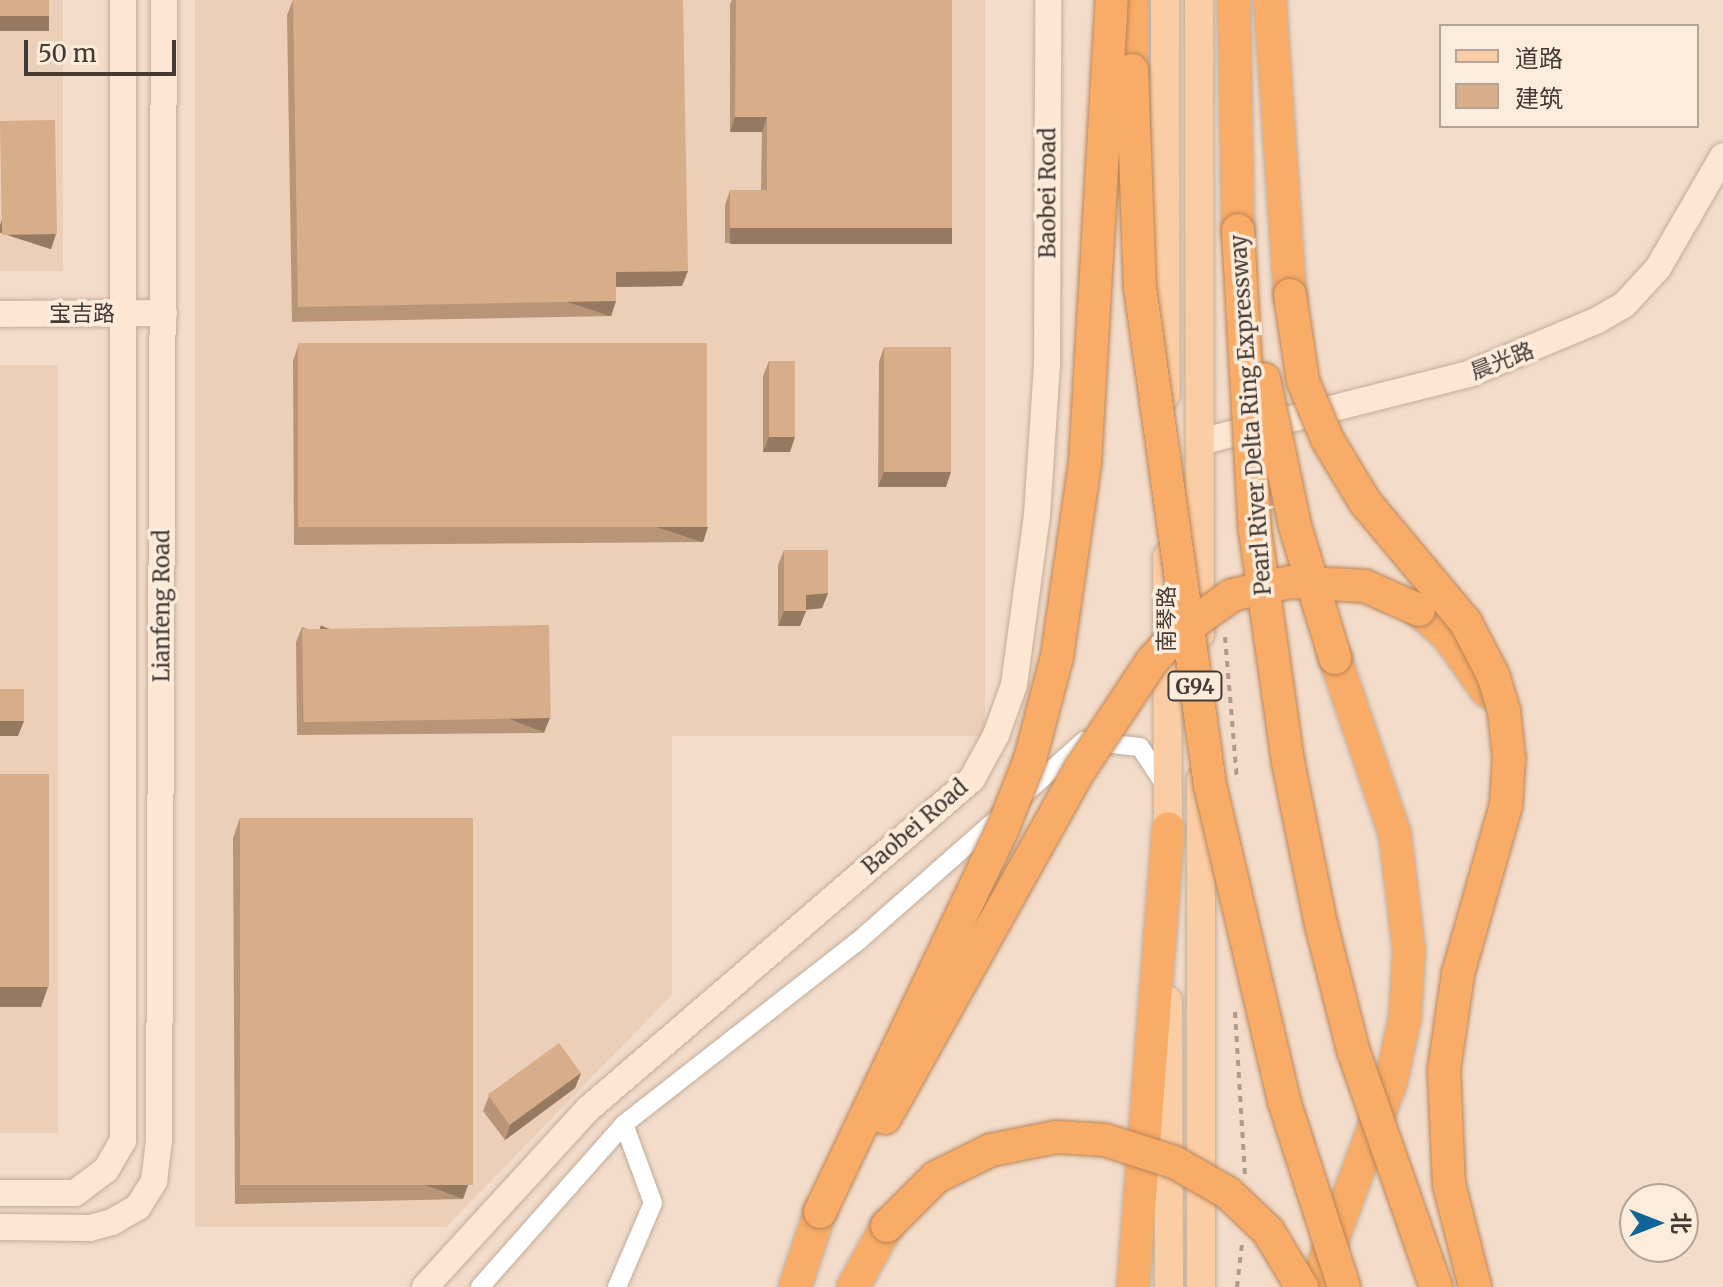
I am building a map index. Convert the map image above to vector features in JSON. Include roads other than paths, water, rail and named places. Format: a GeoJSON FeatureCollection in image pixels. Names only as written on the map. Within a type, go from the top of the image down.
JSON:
{"type":"FeatureCollection","features":[{"type":"Feature","properties":{"kind":"highway"},"geometry":{"type":"LineString","coordinates":[[796,1285],[1003,828],[1030,759],[1057,657],[1085,463],[1112,0]]}},
{"type":"Feature","properties":{"kind":"highway","name":"G94"},"geometry":{"type":"LineString","coordinates":[[1132,0],[1140,287],[1210,785],[1284,1101],[1344,1287]]}},
{"type":"Feature","properties":{"kind":"highway","name":"Pearl River Delta Ring Expressway"},"geometry":{"type":"LineString","coordinates":[[1234,0],[1238,230],[1255,530],[1288,762],[1353,1050],[1436,1287]]}},
{"type":"Feature","properties":{"kind":"highway"},"geometry":{"type":"LineString","coordinates":[[1270,0],[1290,295],[1303,381],[1327,439],[1365,502],[1466,623],[1493,675],[1507,730],[1508,778],[1501,830],[1458,974],[1444,1070],[1449,1184],[1475,1287]]}},
{"type":"Feature","properties":{"kind":"highway"},"geometry":{"type":"LineString","coordinates":[[1238,230],[1295,526],[1395,834],[1408,910],[1408,984],[1400,1049],[1315,1287]]}},
{"type":"Feature","properties":{"kind":"highway"},"geometry":{"type":"LineString","coordinates":[[826,1214],[1081,768],[1152,661],[1193,618],[1259,586],[1337,581],[1378,590],[1419,610],[1448,636],[1480,678],[1507,730]]}},
{"type":"Feature","properties":{"kind":"highway"},"geometry":{"type":"LineString","coordinates":[[1133,1287],[1168,828]]}},
{"type":"Feature","properties":{"kind":"highway"},"geometry":{"type":"LineString","coordinates":[[853,1287],[887,1226],[936,1177],[991,1150],[1056,1137],[1105,1140],[1174,1162],[1228,1193],[1268,1231],[1302,1287]]}},
{"type":"Feature","properties":{"kind":"main road","name":"南琴路"},"geometry":{"type":"LineString","coordinates":[[1165,0],[1169,1287]]}},
{"type":"Feature","properties":{"kind":"main road","name":"南琴路"},"geometry":{"type":"LineString","coordinates":[[1199,0],[1201,1287]]}},
{"type":"Feature","properties":{"kind":"street","name":"Lianfeng Road"},"geometry":{"type":"LineString","coordinates":[[0,1193],[75,1193],[106,1170],[123,1141],[123,0]]}},
{"type":"Feature","properties":{"kind":"street","name":"Lianfeng Road"},"geometry":{"type":"LineString","coordinates":[[0,1227],[90,1228],[138,1207],[154,1181],[159,1141],[164,0]]}},
{"type":"Feature","properties":{"kind":"street","name":"Baobei Road"},"geometry":{"type":"LineString","coordinates":[[425,1287],[588,1109],[972,779],[996,735],[1014,685],[1039,485],[1047,366],[1048,0]]}},
{"type":"Feature","properties":{"kind":"street","name":"晨光路"},"geometry":{"type":"LineString","coordinates":[[1200,442],[1469,374],[1596,321],[1624,305],[1658,268],[1723,156]]}},
{"type":"Feature","properties":{"kind":"street","name":"宝吉路"},"geometry":{"type":"LineString","coordinates":[[0,314],[164,313]]}},
{"type":"Feature","properties":{"kind":"street"},"geometry":{"type":"LineString","coordinates":[[480,1287],[624,1124],[856,943],[1084,741],[1167,663]]}},
{"type":"Feature","properties":{"kind":"street"},"geometry":{"type":"LineString","coordinates":[[1084,741],[1140,747],[1167,789]]}},
{"type":"Feature","properties":{"kind":"street"},"geometry":{"type":"LineString","coordinates":[[617,1287],[653,1203],[624,1124]]}}]}
